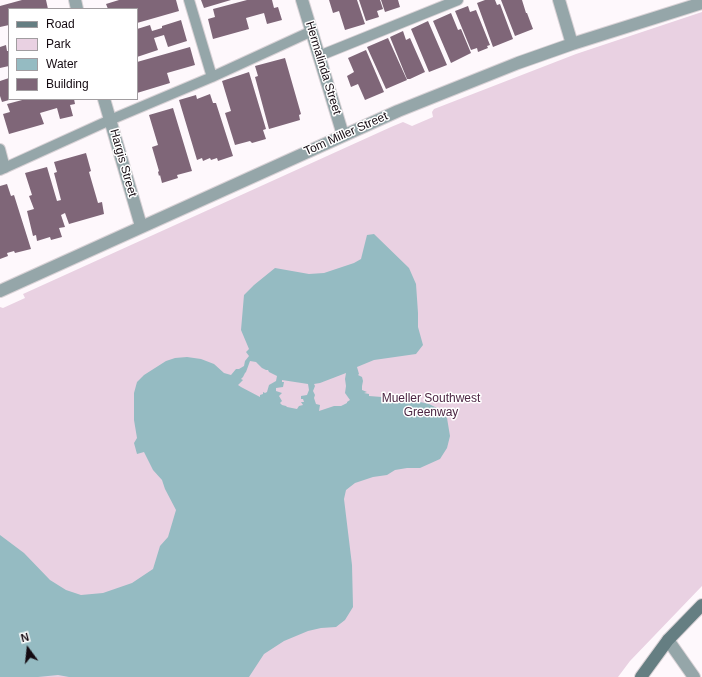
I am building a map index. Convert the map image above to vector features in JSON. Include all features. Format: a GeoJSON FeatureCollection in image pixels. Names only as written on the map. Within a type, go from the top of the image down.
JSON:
{"type":"FeatureCollection","features":[{"type":"Feature","properties":{"kind":"main road"},"geometry":{"type":"LineString","coordinates":[[640,677],[668,640],[702,605]]}},
{"type":"Feature","properties":{"kind":"street","name":"Hermalinda Street"},"geometry":{"type":"LineString","coordinates":[[302,0],[343,135]]}},
{"type":"Feature","properties":{"kind":"street"},"geometry":{"type":"LineString","coordinates":[[559,0],[572,44]]}},
{"type":"Feature","properties":{"kind":"street","name":"Tom Miller Street"},"geometry":{"type":"LineString","coordinates":[[0,291],[398,111],[518,63],[702,2]]}},
{"type":"Feature","properties":{"kind":"street","name":"Hargis Street"},"geometry":{"type":"LineString","coordinates":[[104,100],[141,226]]}},
{"type":"Feature","properties":{"kind":"street"},"geometry":{"type":"LineString","coordinates":[[668,640],[694,677]]}},
{"type":"Feature","properties":{"kind":"lane"},"geometry":{"type":"LineString","coordinates":[[190,0],[212,77]]}},
{"type":"Feature","properties":{"kind":"lane"},"geometry":{"type":"LineString","coordinates":[[320,56],[458,0]]}},
{"type":"Feature","properties":{"kind":"lane"},"geometry":{"type":"LineString","coordinates":[[0,149],[3,169],[110,120],[212,77],[312,31]]}},
{"type":"Feature","properties":{"kind":"green space","name":"Mueller Southwest Greenway"},"geometry":{"type":"Polygon","coordinates":[[[702,12],[702,586],[630,661],[618,677],[0,677],[0,307],[3,308],[25,298],[23,294],[391,127],[403,122],[412,126],[433,117],[432,112],[434,109],[576,54],[702,12]]]}},
{"type":"Feature","properties":{"kind":"water"},"geometry":{"type":"Polygon","coordinates":[[[374,234],[409,268],[416,284],[418,327],[423,345],[416,354],[374,360],[357,367],[358,375],[362,377],[363,381],[362,390],[367,392],[364,393],[369,394],[369,396],[407,399],[429,404],[437,408],[447,418],[450,436],[447,448],[440,459],[420,468],[395,470],[387,475],[373,477],[355,483],[346,490],[344,499],[352,565],[353,607],[345,620],[336,627],[308,631],[284,641],[264,654],[249,677],[69,677],[58,675],[38,677],[0,677],[0,535],[24,553],[50,580],[66,590],[81,595],[103,593],[132,583],[153,569],[160,546],[168,537],[176,510],[162,480],[153,470],[144,452],[137,454],[134,443],[137,438],[134,420],[134,393],[137,382],[144,375],[166,361],[175,358],[187,357],[201,359],[214,364],[224,373],[231,375],[236,369],[244,366],[245,361],[249,356],[246,352],[249,349],[241,330],[244,295],[275,268],[309,274],[324,273],[354,263],[361,259],[367,235],[374,234]],[[250,361],[246,372],[241,379],[243,380],[238,385],[260,397],[263,392],[267,392],[269,385],[276,381],[277,376],[262,368],[256,362],[250,361]],[[346,373],[314,384],[315,386],[313,391],[316,404],[320,405],[319,411],[334,406],[341,406],[350,400],[345,393],[346,373]],[[282,380],[282,382],[284,382],[283,387],[276,388],[276,391],[282,393],[279,396],[282,401],[280,403],[287,407],[297,409],[299,406],[303,405],[301,402],[304,402],[303,399],[301,399],[301,396],[307,395],[309,390],[308,384],[282,380]]]}},
{"type":"Feature","properties":{"kind":"building"},"geometry":{"type":"Polygon","coordinates":[[[22,0],[46,0],[48,8],[8,8],[8,25],[0,27],[0,6],[22,0]]]}},
{"type":"Feature","properties":{"kind":"building"},"geometry":{"type":"Polygon","coordinates":[[[119,0],[176,0],[179,11],[138,23],[138,8],[108,8],[106,4],[119,0]]]}},
{"type":"Feature","properties":{"kind":"building"},"geometry":{"type":"Polygon","coordinates":[[[201,0],[231,0],[204,8],[201,0]]]}},
{"type":"Feature","properties":{"kind":"building"},"geometry":{"type":"Polygon","coordinates":[[[247,0],[272,0],[274,8],[278,7],[282,20],[267,24],[264,13],[246,18],[249,29],[213,39],[208,19],[215,17],[213,9],[247,0]]]}},
{"type":"Feature","properties":{"kind":"building"},"geometry":{"type":"Polygon","coordinates":[[[329,0],[357,0],[365,24],[345,30],[339,11],[333,13],[329,0]]]}},
{"type":"Feature","properties":{"kind":"building"},"geometry":{"type":"Polygon","coordinates":[[[359,0],[380,0],[383,9],[377,11],[379,17],[366,21],[359,0]]]}},
{"type":"Feature","properties":{"kind":"building"},"geometry":{"type":"Polygon","coordinates":[[[381,0],[398,0],[400,7],[385,12],[381,0]]]}},
{"type":"Feature","properties":{"kind":"building"},"geometry":{"type":"Polygon","coordinates":[[[485,0],[495,0],[497,5],[500,4],[513,39],[493,47],[477,3],[485,0]]]}},
{"type":"Feature","properties":{"kind":"building"},"geometry":{"type":"Polygon","coordinates":[[[501,0],[522,0],[533,29],[515,36],[501,0]]]}},
{"type":"Feature","properties":{"kind":"building"},"geometry":{"type":"Polygon","coordinates":[[[468,6],[470,12],[476,10],[490,45],[487,46],[488,48],[478,52],[477,48],[471,50],[455,11],[468,6]]]}},
{"type":"Feature","properties":{"kind":"building"},"geometry":{"type":"Polygon","coordinates":[[[451,13],[458,30],[461,29],[471,53],[451,63],[433,21],[451,13]]]}},
{"type":"Feature","properties":{"kind":"building"},"geometry":{"type":"Polygon","coordinates":[[[181,20],[187,41],[168,47],[164,35],[154,38],[158,50],[138,57],[138,29],[150,25],[152,31],[162,28],[162,26],[181,20]]]}},
{"type":"Feature","properties":{"kind":"building"},"geometry":{"type":"Polygon","coordinates":[[[428,21],[447,65],[429,72],[411,29],[428,21]]]}},
{"type":"Feature","properties":{"kind":"building"},"geometry":{"type":"Polygon","coordinates":[[[403,31],[406,40],[410,38],[425,72],[410,79],[407,79],[390,37],[403,31]]]}},
{"type":"Feature","properties":{"kind":"building"},"geometry":{"type":"Polygon","coordinates":[[[388,38],[407,80],[386,89],[367,47],[388,38]]]}},
{"type":"Feature","properties":{"kind":"building"},"geometry":{"type":"Polygon","coordinates":[[[6,45],[8,51],[8,66],[0,68],[0,47],[6,45]]]}},
{"type":"Feature","properties":{"kind":"building"},"geometry":{"type":"Polygon","coordinates":[[[190,47],[195,65],[167,73],[170,83],[138,93],[138,62],[190,47]]]}},
{"type":"Feature","properties":{"kind":"building"},"geometry":{"type":"Polygon","coordinates":[[[366,50],[384,92],[365,100],[358,84],[351,87],[347,76],[354,72],[348,58],[366,50]]]}},
{"type":"Feature","properties":{"kind":"building"},"geometry":{"type":"Polygon","coordinates":[[[285,58],[301,114],[299,115],[300,120],[269,129],[255,77],[258,76],[255,66],[285,58]]]}},
{"type":"Feature","properties":{"kind":"building"},"geometry":{"type":"Polygon","coordinates":[[[249,72],[266,129],[263,130],[266,139],[252,143],[250,141],[235,145],[225,113],[231,111],[222,81],[249,72]]]}},
{"type":"Feature","properties":{"kind":"building"},"geometry":{"type":"Polygon","coordinates":[[[8,78],[9,100],[2,102],[0,96],[0,81],[8,78]]]}},
{"type":"Feature","properties":{"kind":"building"},"geometry":{"type":"Polygon","coordinates":[[[210,94],[213,103],[216,103],[233,156],[218,161],[217,158],[211,160],[210,158],[203,161],[202,158],[197,160],[179,100],[196,95],[197,99],[210,94]]]}},
{"type":"Feature","properties":{"kind":"building"},"geometry":{"type":"Polygon","coordinates":[[[22,100],[74,100],[75,104],[70,105],[73,116],[60,119],[57,108],[40,113],[44,124],[9,134],[3,114],[10,112],[7,104],[22,100]]]}},
{"type":"Feature","properties":{"kind":"building"},"geometry":{"type":"Polygon","coordinates":[[[173,108],[192,171],[177,175],[178,178],[162,183],[152,147],[158,145],[149,115],[173,108]]]}},
{"type":"Feature","properties":{"kind":"building"},"geometry":{"type":"Polygon","coordinates":[[[86,153],[91,171],[89,172],[98,203],[102,202],[104,214],[69,224],[65,213],[61,215],[65,227],[59,228],[62,237],[51,240],[50,237],[37,241],[36,235],[33,236],[27,211],[34,209],[29,196],[32,195],[25,173],[47,167],[57,201],[61,200],[54,173],[57,172],[54,162],[86,153]]]}},
{"type":"Feature","properties":{"kind":"building"},"geometry":{"type":"Polygon","coordinates":[[[7,184],[11,196],[14,195],[31,249],[15,253],[14,251],[7,253],[8,256],[0,259],[0,186],[7,184]]]}}]}
